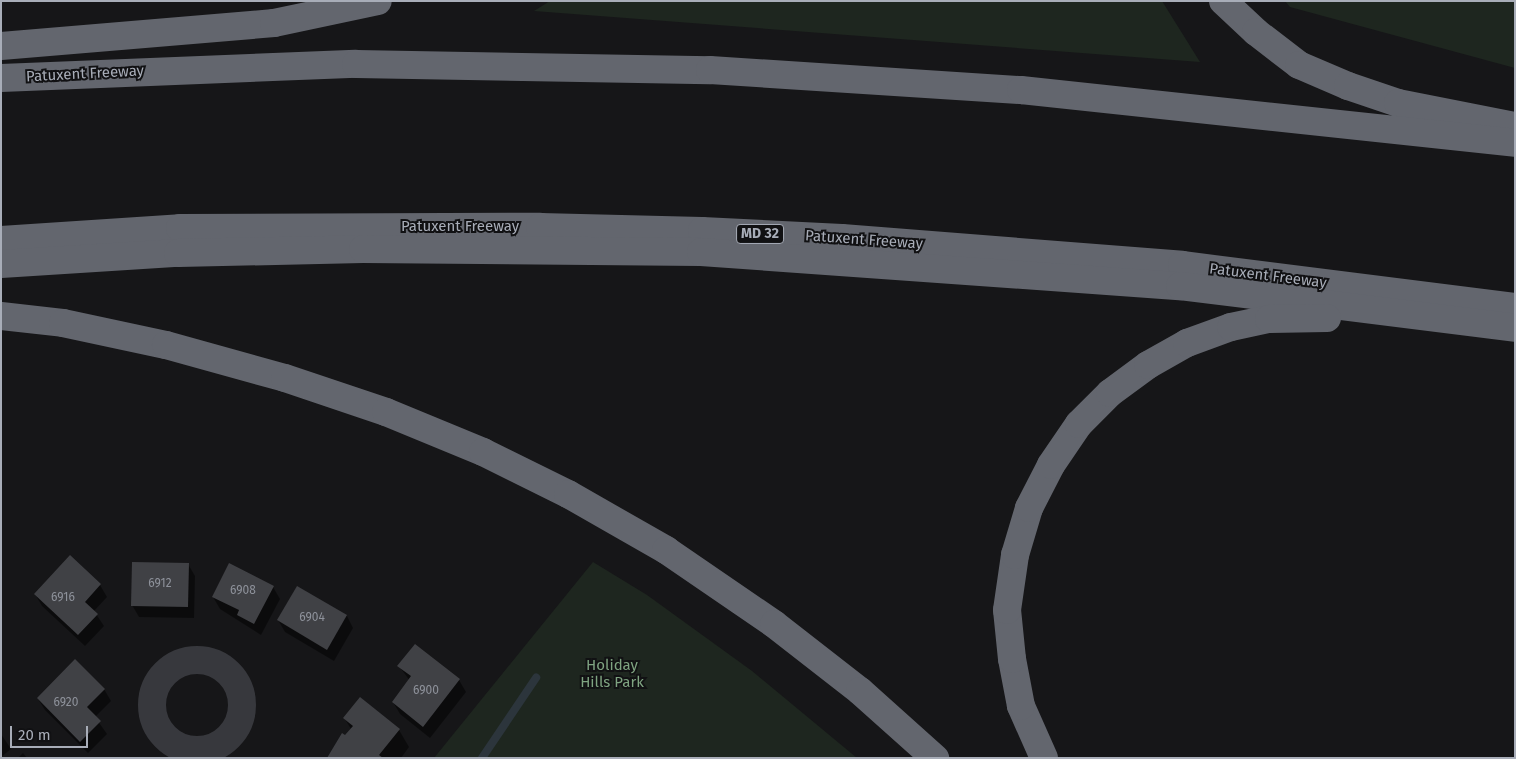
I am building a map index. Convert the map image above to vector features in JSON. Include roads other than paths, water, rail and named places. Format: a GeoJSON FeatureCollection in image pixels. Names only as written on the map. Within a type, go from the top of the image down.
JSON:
{"type":"FeatureCollection","features":[{"type":"Feature","properties":{"kind":"highway"},"geometry":{"type":"LineString","coordinates":[[1,46],[274,23],[378,1]]}},
{"type":"Feature","properties":{"kind":"highway"},"geometry":{"type":"LineString","coordinates":[[1224,1],[1256,32],[1299,65],[1348,86],[1398,103],[1515,126]]}},
{"type":"Feature","properties":{"kind":"highway","name":"Patuxent Freeway"},"geometry":{"type":"LineString","coordinates":[[1,78],[356,64],[710,70],[1021,90],[1515,143]]}},
{"type":"Feature","properties":{"kind":"highway","name":"Patuxent Freeway"},"geometry":{"type":"LineString","coordinates":[[1,240],[200,228],[540,227],[702,231],[880,241],[1182,265],[1515,307]]}},
{"type":"Feature","properties":{"kind":"highway"},"geometry":{"type":"LineString","coordinates":[[1,264],[178,253],[363,248],[701,252],[1180,286],[1515,328]]}},
{"type":"Feature","properties":{"kind":"highway"},"geometry":{"type":"LineString","coordinates":[[1,316],[63,324],[166,345],[267,373],[386,412],[483,452],[568,494],[666,550],[774,624],[860,691],[936,758]]}},
{"type":"Feature","properties":{"kind":"highway"},"geometry":{"type":"LineString","coordinates":[[1044,758],[1021,706],[1012,659],[1008,610],[1015,555],[1029,508],[1051,465],[1079,424],[1110,393],[1148,365],[1187,343],[1231,327],[1270,319],[1321,317],[1488,324]]}},
{"type":"Feature","properties":{"kind":"waterway"},"geometry":{"type":"LineString","coordinates":[[482,758],[536,678]]}},
{"type":"Feature","properties":{"kind":"park label","name":"Holiday Hills Park"},"geometry":{"type":"Point","coordinates":[612,674]}}]}
